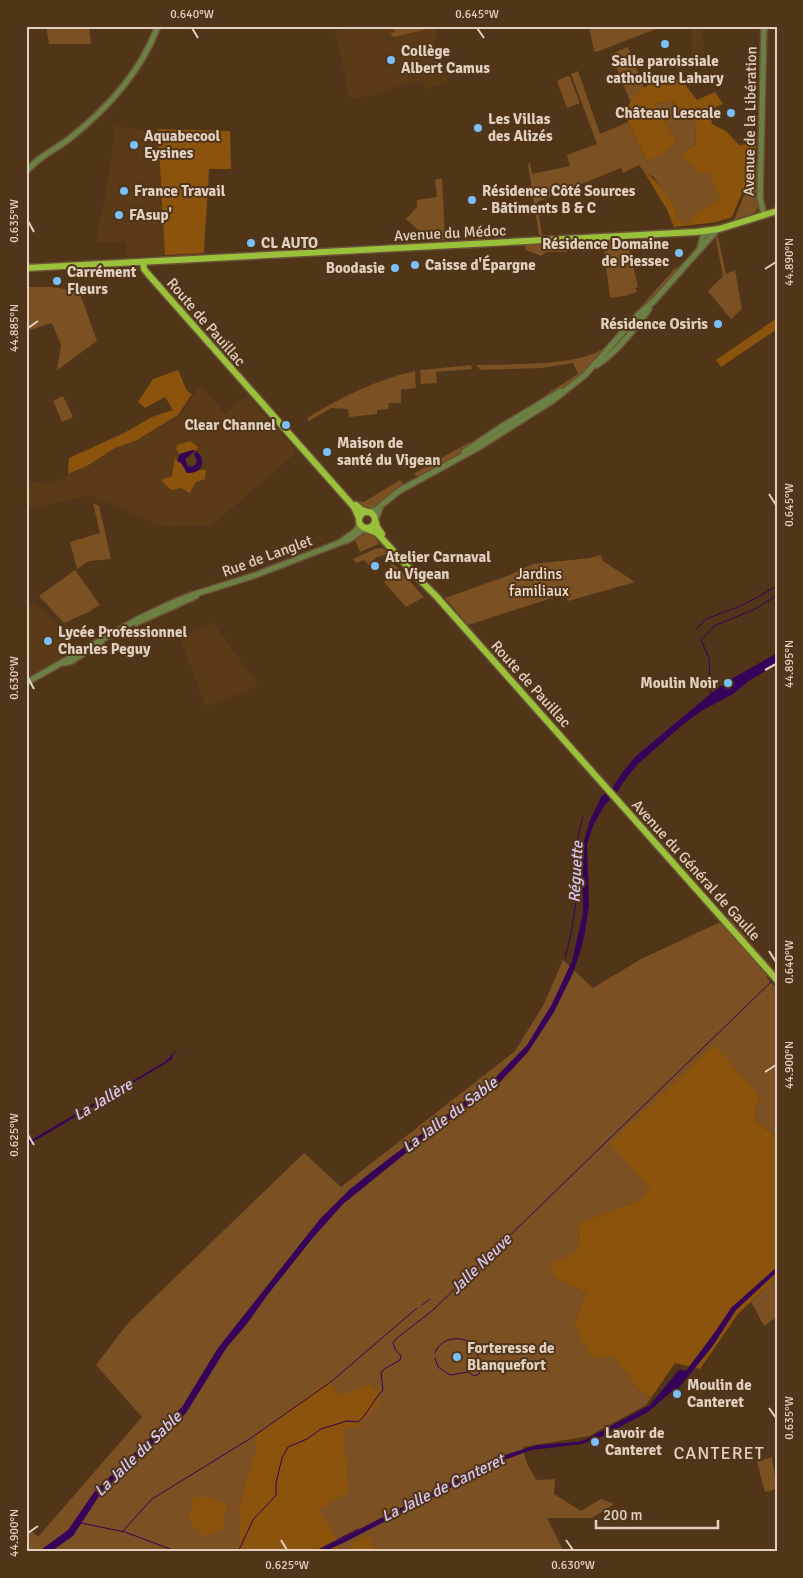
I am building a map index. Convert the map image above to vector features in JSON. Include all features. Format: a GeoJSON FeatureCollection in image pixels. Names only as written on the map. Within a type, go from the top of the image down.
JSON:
{"type":"FeatureCollection","features":[{"type":"Feature","properties":{"kind":"main road","name":"Avenue du Médoc"},"geometry":{"type":"LineString","coordinates":[[26,268],[122,262],[143,265],[696,232],[719,229],[777,211]]}},
{"type":"Feature","properties":{"kind":"main road","name":"Route de Pauillac"},"geometry":{"type":"LineString","coordinates":[[143,265],[255,396],[354,507],[359,520]]}},
{"type":"Feature","properties":{"kind":"main road","name":"Route de Pauillac"},"geometry":{"type":"LineString","coordinates":[[255,396],[269,408],[356,505],[368,512]]}},
{"type":"Feature","properties":{"kind":"main road"},"geometry":{"type":"LineString","coordinates":[[368,512],[373,514],[376,520],[372,527],[367,529],[362,527],[359,520],[362,513],[368,512]]}},
{"type":"Feature","properties":{"kind":"main road","name":"Route de Pauillac"},"geometry":{"type":"LineString","coordinates":[[376,520],[380,531],[422,577],[427,586]]}},
{"type":"Feature","properties":{"kind":"main road","name":"Route de Pauillac"},"geometry":{"type":"LineString","coordinates":[[367,529],[377,533],[427,586],[616,799]]}},
{"type":"Feature","properties":{"kind":"main road","name":"Avenue du Général de Gaulle"},"geometry":{"type":"LineString","coordinates":[[616,799],[777,980]]}},
{"type":"Feature","properties":{"kind":"street"},"geometry":{"type":"LineString","coordinates":[[26,172],[78,132],[124,87],[142,61],[158,26]]}},
{"type":"Feature","properties":{"kind":"street","name":"Avenue de la Libération"},"geometry":{"type":"LineString","coordinates":[[764,26],[760,198],[764,215]]}},
{"type":"Feature","properties":{"kind":"street"},"geometry":{"type":"LineString","coordinates":[[368,512],[382,505],[399,491],[452,461],[501,427],[567,388],[606,359],[712,234],[719,229]]}},
{"type":"Feature","properties":{"kind":"street"},"geometry":{"type":"LineString","coordinates":[[698,251],[703,236],[710,230]]}},
{"type":"Feature","properties":{"kind":"street"},"geometry":{"type":"LineString","coordinates":[[696,232],[703,236]]}},
{"type":"Feature","properties":{"kind":"street"},"geometry":{"type":"LineString","coordinates":[[376,520],[382,505]]}},
{"type":"Feature","properties":{"kind":"street","name":"Rue de Langlet"},"geometry":{"type":"LineString","coordinates":[[339,542],[356,531],[359,520]]}},
{"type":"Feature","properties":{"kind":"street","name":"Rue de Langlet"},"geometry":{"type":"LineString","coordinates":[[26,683],[58,664],[72,661],[97,646],[106,637],[174,602],[253,576],[351,539],[360,531],[367,529]]}},
{"type":"Feature","properties":{"kind":"shaded area","name":"Collège Albert Camus"},"geometry":{"type":"Polygon","coordinates":[[[345,26],[436,26],[437,39],[434,40],[436,50],[440,49],[448,82],[425,90],[422,81],[396,87],[377,95],[350,99],[335,32],[345,30],[345,26]]]}},
{"type":"Feature","properties":{"kind":"shaded area"},"geometry":{"type":"Polygon","coordinates":[[[702,28],[704,62],[690,59],[692,48],[691,29],[702,28]]]}},
{"type":"Feature","properties":{"kind":"shaded area"},"geometry":{"type":"Polygon","coordinates":[[[672,73],[676,79],[683,82],[697,100],[715,92],[723,104],[710,110],[712,124],[726,131],[739,145],[756,143],[756,159],[732,217],[717,222],[674,227],[667,210],[645,173],[654,179],[662,189],[677,209],[676,217],[683,223],[692,222],[692,217],[721,198],[713,188],[713,175],[700,173],[680,155],[696,145],[695,120],[672,101],[654,104],[676,141],[661,155],[647,161],[628,122],[629,104],[641,89],[672,73]]]}},
{"type":"Feature","properties":{"kind":"shaded area"},"geometry":{"type":"Polygon","coordinates":[[[115,126],[148,130],[158,129],[165,255],[127,257],[127,241],[97,242],[115,126]]]}},
{"type":"Feature","properties":{"kind":"shaded area"},"geometry":{"type":"Polygon","coordinates":[[[158,129],[230,131],[231,169],[209,169],[204,253],[165,255],[158,129]]]}},
{"type":"Feature","properties":{"kind":"shaded area"},"geometry":{"type":"Polygon","coordinates":[[[777,318],[777,329],[721,367],[716,360],[777,318]]]}},
{"type":"Feature","properties":{"kind":"shaded area"},"geometry":{"type":"Polygon","coordinates":[[[178,370],[187,391],[192,394],[178,415],[137,440],[115,448],[87,466],[68,474],[69,458],[124,433],[152,417],[173,410],[165,397],[145,408],[138,402],[153,379],[178,370]]]}},
{"type":"Feature","properties":{"kind":"shaded area"},"geometry":{"type":"Polygon","coordinates":[[[201,385],[225,414],[247,395],[297,452],[212,525],[168,527],[154,523],[89,495],[32,508],[26,503],[26,481],[50,484],[87,466],[115,448],[137,440],[179,416],[201,385]]]}},
{"type":"Feature","properties":{"kind":"shaded area"},"geometry":{"type":"Polygon","coordinates":[[[190,441],[198,447],[195,451],[192,450],[180,454],[176,449],[177,445],[190,441]]]}},
{"type":"Feature","properties":{"kind":"shaded area"},"geometry":{"type":"Polygon","coordinates":[[[175,458],[187,472],[206,470],[205,479],[196,482],[190,493],[181,488],[171,490],[161,480],[172,476],[175,458]]]}},
{"type":"Feature","properties":{"kind":"shaded area","name":"Lycée Professionnel Charles Peguy"},"geometry":{"type":"Polygon","coordinates":[[[35,604],[61,629],[75,648],[73,653],[26,680],[26,607],[35,604]]]}},
{"type":"Feature","properties":{"kind":"shaded area"},"geometry":{"type":"Polygon","coordinates":[[[213,623],[259,686],[209,706],[205,705],[180,638],[213,623]]]}},
{"type":"Feature","properties":{"kind":"shaded area"},"geometry":{"type":"Polygon","coordinates":[[[715,1045],[760,1097],[755,1110],[756,1122],[777,1137],[777,1277],[738,1314],[700,1369],[675,1363],[651,1398],[636,1387],[615,1357],[591,1357],[574,1325],[586,1293],[557,1279],[549,1265],[578,1251],[579,1223],[640,1200],[650,1189],[610,1143],[715,1045]]]}},
{"type":"Feature","properties":{"kind":"shaded area"},"geometry":{"type":"Polygon","coordinates":[[[328,1380],[340,1395],[369,1384],[377,1390],[379,1403],[358,1426],[343,1429],[348,1492],[319,1510],[335,1536],[340,1549],[333,1552],[235,1552],[240,1539],[239,1509],[257,1445],[254,1436],[328,1380]]]}},
{"type":"Feature","properties":{"kind":"shaded area"},"geometry":{"type":"Polygon","coordinates":[[[193,1497],[212,1497],[227,1505],[224,1514],[224,1529],[203,1537],[189,1520],[193,1497]]]}},
{"type":"Feature","properties":{"kind":"shaded area"},"geometry":{"type":"Polygon","coordinates":[[[369,1535],[376,1552],[347,1552],[353,1542],[369,1535]]]}},
{"type":"Feature","properties":{"kind":"green space"},"geometry":{"type":"Polygon","coordinates":[[[46,26],[89,26],[91,44],[49,44],[46,26]]]}},
{"type":"Feature","properties":{"kind":"green space"},"geometry":{"type":"Polygon","coordinates":[[[394,26],[435,27],[394,37],[390,33],[395,32],[394,26]]]}},
{"type":"Feature","properties":{"kind":"green space"},"geometry":{"type":"Polygon","coordinates":[[[589,26],[664,26],[596,52],[594,51],[589,26]]]}},
{"type":"Feature","properties":{"kind":"green space"},"geometry":{"type":"Polygon","coordinates":[[[628,47],[644,88],[654,104],[672,101],[695,120],[696,145],[680,155],[713,175],[722,198],[692,217],[693,222],[683,223],[676,217],[677,209],[654,177],[645,173],[639,165],[623,173],[621,168],[537,202],[542,235],[539,235],[528,164],[530,163],[532,174],[570,166],[567,155],[597,144],[571,74],[578,71],[600,134],[628,122],[647,161],[676,141],[657,109],[637,118],[611,54],[628,47]]]}},
{"type":"Feature","properties":{"kind":"green space"},"geometry":{"type":"Polygon","coordinates":[[[567,76],[570,77],[580,103],[567,108],[557,81],[567,76]]]}},
{"type":"Feature","properties":{"kind":"green space"},"geometry":{"type":"Polygon","coordinates":[[[758,161],[759,207],[754,213],[734,220],[758,161]]]}},
{"type":"Feature","properties":{"kind":"green space"},"geometry":{"type":"Polygon","coordinates":[[[442,178],[445,240],[430,241],[406,219],[417,207],[417,200],[437,197],[435,180],[442,178]]]}},
{"type":"Feature","properties":{"kind":"green space"},"geometry":{"type":"Polygon","coordinates":[[[717,233],[726,274],[735,270],[742,309],[731,319],[708,291],[723,276],[715,234],[717,233]]]}},
{"type":"Feature","properties":{"kind":"green space"},"geometry":{"type":"Polygon","coordinates":[[[627,240],[638,287],[635,288],[637,292],[610,298],[603,241],[627,240]]]}},
{"type":"Feature","properties":{"kind":"green space"},"geometry":{"type":"Polygon","coordinates":[[[566,243],[567,252],[546,252],[541,256],[526,250],[525,245],[566,243]]]}},
{"type":"Feature","properties":{"kind":"green space"},"geometry":{"type":"Polygon","coordinates":[[[676,267],[679,269],[640,312],[638,310],[676,267]]]}},
{"type":"Feature","properties":{"kind":"green space"},"geometry":{"type":"Polygon","coordinates":[[[26,273],[28,287],[51,287],[79,291],[97,341],[57,370],[61,345],[52,323],[26,331],[26,273]]]}},
{"type":"Feature","properties":{"kind":"green space"},"geometry":{"type":"Polygon","coordinates":[[[625,325],[580,377],[558,391],[545,395],[578,374],[573,363],[542,368],[480,370],[477,365],[558,362],[575,359],[604,348],[625,325]]]}},
{"type":"Feature","properties":{"kind":"green space"},"geometry":{"type":"Polygon","coordinates":[[[471,365],[472,369],[436,372],[437,383],[421,384],[420,370],[471,365]]]}},
{"type":"Feature","properties":{"kind":"green space"},"geometry":{"type":"Polygon","coordinates":[[[415,371],[416,388],[401,390],[401,403],[389,403],[388,409],[377,410],[377,414],[349,417],[348,409],[331,408],[309,421],[307,418],[359,390],[386,379],[415,371]]]}},
{"type":"Feature","properties":{"kind":"green space"},"geometry":{"type":"Polygon","coordinates":[[[63,396],[73,417],[62,422],[53,401],[63,396]]]}},
{"type":"Feature","properties":{"kind":"green space"},"geometry":{"type":"Polygon","coordinates":[[[470,442],[459,454],[439,466],[419,477],[413,474],[470,442]]]}},
{"type":"Feature","properties":{"kind":"green space"},"geometry":{"type":"Polygon","coordinates":[[[400,480],[403,484],[401,487],[373,509],[366,509],[356,503],[358,501],[364,502],[400,480]]]}},
{"type":"Feature","properties":{"kind":"green space"},"geometry":{"type":"Polygon","coordinates":[[[93,503],[99,506],[111,559],[89,561],[77,569],[70,542],[100,533],[93,503]]]}},
{"type":"Feature","properties":{"kind":"green space"},"geometry":{"type":"Polygon","coordinates":[[[367,533],[375,537],[379,544],[360,552],[355,540],[367,533]]]}},
{"type":"Feature","properties":{"kind":"green space"},"geometry":{"type":"Polygon","coordinates":[[[383,548],[391,556],[389,559],[385,555],[377,557],[369,565],[364,560],[356,563],[353,559],[375,549],[383,548]]]}},
{"type":"Feature","properties":{"kind":"green space","name":"Jardins familiaux"},"geometry":{"type":"Polygon","coordinates":[[[601,555],[603,561],[635,582],[568,601],[564,592],[552,598],[468,625],[445,598],[510,575],[533,564],[590,558],[601,555]]]}},
{"type":"Feature","properties":{"kind":"green space"},"geometry":{"type":"Polygon","coordinates":[[[391,564],[396,566],[424,597],[406,607],[384,582],[389,577],[388,573],[391,570],[391,564]]]}},
{"type":"Feature","properties":{"kind":"green space"},"geometry":{"type":"Polygon","coordinates":[[[75,570],[100,605],[64,623],[39,596],[75,570]]]}},
{"type":"Feature","properties":{"kind":"green space"},"geometry":{"type":"Polygon","coordinates":[[[729,918],[774,970],[766,977],[777,989],[777,1137],[756,1122],[755,1110],[760,1097],[714,1046],[650,1189],[640,1200],[579,1223],[578,1251],[557,1279],[586,1293],[574,1325],[615,1357],[636,1387],[651,1398],[646,1405],[589,1436],[523,1447],[526,1461],[536,1480],[555,1479],[554,1494],[581,1511],[601,1499],[614,1504],[592,1518],[547,1518],[564,1552],[26,1552],[26,1526],[38,1537],[142,1417],[96,1365],[128,1323],[304,1153],[341,1187],[515,1051],[544,1004],[563,960],[593,988],[641,959],[729,918]]]}},
{"type":"Feature","properties":{"kind":"green space"},"geometry":{"type":"Polygon","coordinates":[[[777,1277],[777,1317],[764,1326],[751,1302],[777,1277]]]}},
{"type":"Feature","properties":{"kind":"green space"},"geometry":{"type":"Polygon","coordinates":[[[772,1457],[777,1489],[765,1492],[757,1462],[772,1457]]]}},
{"type":"Feature","properties":{"kind":"water"},"geometry":{"type":"Polygon","coordinates":[[[195,451],[185,459],[188,466],[192,467],[196,464],[197,460],[194,455],[196,451],[201,456],[202,463],[198,471],[187,473],[181,463],[177,461],[180,454],[195,451]]]}},
{"type":"Feature","properties":{"kind":"water"},"geometry":{"type":"Polygon","coordinates":[[[777,653],[777,664],[750,680],[733,694],[701,711],[638,764],[604,806],[593,826],[587,845],[589,904],[580,952],[573,973],[554,1012],[528,1052],[499,1083],[411,1149],[343,1204],[311,1240],[227,1347],[186,1413],[101,1493],[73,1536],[50,1552],[38,1552],[68,1530],[95,1491],[182,1407],[218,1348],[320,1219],[349,1190],[495,1078],[527,1045],[552,1004],[572,961],[583,913],[582,848],[590,820],[600,798],[612,788],[636,756],[714,691],[726,682],[777,653]]]}},
{"type":"Feature","properties":{"kind":"water"},"geometry":{"type":"Polygon","coordinates":[[[173,1054],[172,1059],[168,1062],[26,1146],[26,1143],[165,1062],[173,1054]]]}},
{"type":"Feature","properties":{"kind":"water"},"geometry":{"type":"Polygon","coordinates":[[[777,1267],[777,1272],[736,1310],[712,1347],[677,1390],[671,1392],[648,1412],[603,1436],[582,1444],[532,1450],[504,1460],[347,1541],[324,1552],[315,1552],[502,1456],[537,1445],[585,1440],[650,1405],[679,1370],[686,1371],[731,1308],[777,1267]]]}},
{"type":"Feature","properties":{"kind":"waterway"},"geometry":{"type":"LineString","coordinates":[[696,630],[706,619],[743,605],[777,586]]}},
{"type":"Feature","properties":{"kind":"waterway"},"geometry":{"type":"LineString","coordinates":[[708,697],[711,693],[709,658],[701,640],[714,626],[757,608],[777,595]]}},
{"type":"Feature","properties":{"kind":"waterway","name":"La Jalle du Sable"},"geometry":{"type":"LineString","coordinates":[[673,726],[679,721]]}},
{"type":"Feature","properties":{"kind":"waterway","name":"Réguette"},"geometry":{"type":"LineString","coordinates":[[565,958],[577,896],[574,873],[575,849],[583,817]]}},
{"type":"Feature","properties":{"kind":"waterway","name":"Jalle Neuve"},"geometry":{"type":"LineString","coordinates":[[238,1552],[253,1520],[276,1495],[276,1483],[282,1458],[288,1447],[307,1439],[321,1429],[347,1421],[358,1422],[362,1419],[383,1390],[381,1373],[384,1369],[400,1360],[401,1356],[393,1343],[397,1338],[432,1311],[774,979]]}},
{"type":"Feature","properties":{"kind":"waterway","name":"La Jallère"},"geometry":{"type":"LineString","coordinates":[[172,1055],[177,1050]]}},
{"type":"Feature","properties":{"kind":"waterway"},"geometry":{"type":"LineString","coordinates":[[422,1305],[430,1299]]}},
{"type":"Feature","properties":{"kind":"waterway"},"geometry":{"type":"LineString","coordinates":[[122,1532],[152,1499],[251,1438],[332,1381],[417,1308]]}},
{"type":"Feature","properties":{"kind":"waterway"},"geometry":{"type":"LineString","coordinates":[[435,1353],[440,1345],[448,1340],[468,1341],[477,1351],[481,1370],[479,1374],[474,1376],[468,1372],[450,1375],[438,1367],[435,1358]]}},
{"type":"Feature","properties":{"kind":"waterway"},"geometry":{"type":"LineString","coordinates":[[81,1523],[125,1532],[178,1552]]}},
{"type":"Feature","properties":{"kind":"waterway","name":"La Jalle de Canteret"},"geometry":{"type":"LineString","coordinates":[[314,1552],[358,1529]]}},
{"type":"Feature","properties":{"kind":"place","name":"Salle paroissiale catholique Lahary"},"geometry":{"type":"Point","coordinates":[665,44]}},
{"type":"Feature","properties":{"kind":"place","name":"Collège Albert Camus"},"geometry":{"type":"Point","coordinates":[391,60]}},
{"type":"Feature","properties":{"kind":"place","name":"Château Lescale"},"geometry":{"type":"Point","coordinates":[731,113]}},
{"type":"Feature","properties":{"kind":"place","name":"Les Villas des Alizés"},"geometry":{"type":"Point","coordinates":[478,128]}},
{"type":"Feature","properties":{"kind":"place","name":"Aquabecool Eysines"},"geometry":{"type":"Point","coordinates":[134,145]}},
{"type":"Feature","properties":{"kind":"place","name":"France Travail"},"geometry":{"type":"Point","coordinates":[124,191]}},
{"type":"Feature","properties":{"kind":"place","name":"Résidence Côté Sources - Bâtiments B & C"},"geometry":{"type":"Point","coordinates":[472,200]}},
{"type":"Feature","properties":{"kind":"place","name":"FAsup'"},"geometry":{"type":"Point","coordinates":[119,215]}},
{"type":"Feature","properties":{"kind":"place","name":"CL AUTO"},"geometry":{"type":"Point","coordinates":[251,243]}},
{"type":"Feature","properties":{"kind":"place","name":"Résidence Domaine de Piessec"},"geometry":{"type":"Point","coordinates":[679,253]}},
{"type":"Feature","properties":{"kind":"place","name":"Caisse d'Épargne"},"geometry":{"type":"Point","coordinates":[415,265]}},
{"type":"Feature","properties":{"kind":"place","name":"Boodasie"},"geometry":{"type":"Point","coordinates":[395,268]}},
{"type":"Feature","properties":{"kind":"place","name":"Carrément Fleurs"},"geometry":{"type":"Point","coordinates":[57,281]}},
{"type":"Feature","properties":{"kind":"place","name":"Résidence Osiris"},"geometry":{"type":"Point","coordinates":[718,324]}},
{"type":"Feature","properties":{"kind":"place","name":"Clear Channel"},"geometry":{"type":"Point","coordinates":[286,425]}},
{"type":"Feature","properties":{"kind":"place","name":"Maison de santé du Vigean"},"geometry":{"type":"Point","coordinates":[327,452]}},
{"type":"Feature","properties":{"kind":"place","name":"Atelier Carnaval du Vigean"},"geometry":{"type":"Point","coordinates":[375,566]}},
{"type":"Feature","properties":{"kind":"place","name":"Lycée Professionnel Charles Peguy"},"geometry":{"type":"Point","coordinates":[48,641]}},
{"type":"Feature","properties":{"kind":"place","name":"Moulin Noir"},"geometry":{"type":"Point","coordinates":[728,683]}},
{"type":"Feature","properties":{"kind":"place","name":"Forteresse de Blanquefort"},"geometry":{"type":"Point","coordinates":[457,1357]}},
{"type":"Feature","properties":{"kind":"place","name":"Moulin de Canteret"},"geometry":{"type":"Point","coordinates":[677,1394]}},
{"type":"Feature","properties":{"kind":"place","name":"Lavoir de Canteret"},"geometry":{"type":"Point","coordinates":[595,1442]}},
{"type":"Feature","properties":{"kind":"district","name":"CANTERET"},"geometry":{"type":"Point","coordinates":[719,1453]}}]}
